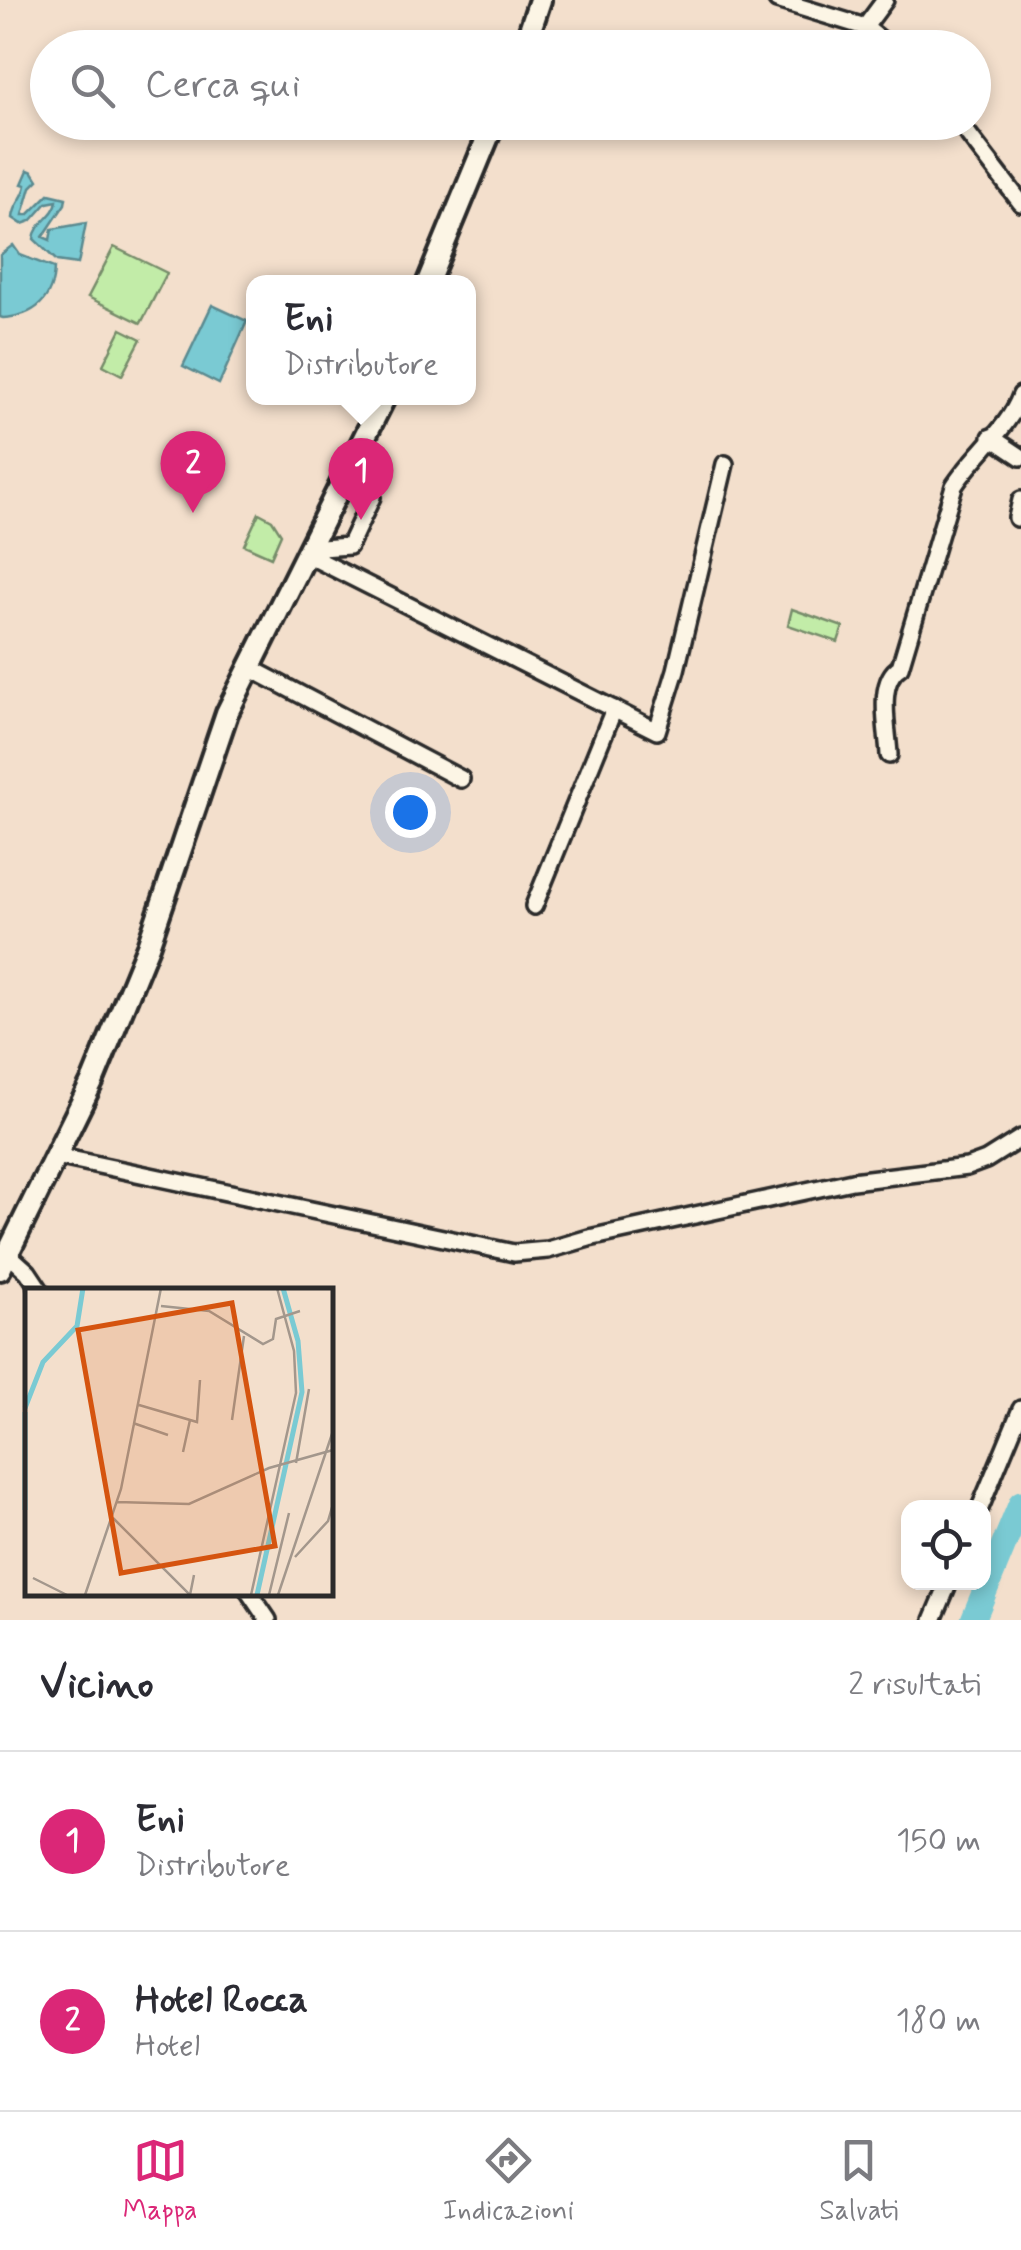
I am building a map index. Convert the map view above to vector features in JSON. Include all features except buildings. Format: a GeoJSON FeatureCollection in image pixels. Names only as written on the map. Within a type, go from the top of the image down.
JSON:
{"type":"FeatureCollection","features":[{"type":"Feature","properties":{"kind":"main road"},"geometry":{"type":"LineString","coordinates":[[530,30],[540,0]]}},
{"type":"Feature","properties":{"kind":"main road"},"geometry":{"type":"LineString","coordinates":[[431,275],[487,140]]}},
{"type":"Feature","properties":{"kind":"main road"},"geometry":{"type":"LineString","coordinates":[[4,1262],[94,1080],[148,946],[204,774],[248,667],[380,405]]}},
{"type":"Feature","properties":{"kind":"street"},"geometry":{"type":"LineString","coordinates":[[777,0],[869,30]]}},
{"type":"Feature","properties":{"kind":"street"},"geometry":{"type":"LineString","coordinates":[[865,27],[884,0]]}},
{"type":"Feature","properties":{"kind":"street"},"geometry":{"type":"LineString","coordinates":[[973,140],[1021,204]]}},
{"type":"Feature","properties":{"kind":"street"},"geometry":{"type":"LineString","coordinates":[[889,755],[886,684],[900,667],[954,486],[1016,408],[1021,396]]}},
{"type":"Feature","properties":{"kind":"street"},"geometry":{"type":"LineString","coordinates":[[991,438],[1021,457]]}},
{"type":"Feature","properties":{"kind":"street"},"geometry":{"type":"LineString","coordinates":[[307,551],[349,546],[372,497],[353,460]]}},
{"type":"Feature","properties":{"kind":"street"},"geometry":{"type":"LineString","coordinates":[[307,551],[657,731],[726,464]]}},
{"type":"Feature","properties":{"kind":"street"},"geometry":{"type":"LineString","coordinates":[[1017,518],[1021,500]]}},
{"type":"Feature","properties":{"kind":"street"},"geometry":{"type":"LineString","coordinates":[[248,667],[461,779]]}},
{"type":"Feature","properties":{"kind":"street"},"geometry":{"type":"LineString","coordinates":[[534,906],[614,709]]}},
{"type":"Feature","properties":{"kind":"street"},"geometry":{"type":"LineString","coordinates":[[56,1156],[514,1253],[548,1250],[852,1181],[967,1167],[1021,1138]]}},
{"type":"Feature","properties":{"kind":"street"},"geometry":{"type":"LineString","coordinates":[[4,1262],[28,1272],[39,1288]]}},
{"type":"Feature","properties":{"kind":"street"},"geometry":{"type":"LineString","coordinates":[[983,1500],[1021,1409]]}},
{"type":"Feature","properties":{"kind":"street"},"geometry":{"type":"LineString","coordinates":[[933,1620],[946,1590]]}},
{"type":"Feature","properties":{"kind":"street"},"geometry":{"type":"LineString","coordinates":[[250,1595],[268,1620]]}},
{"type":"Feature","properties":{"kind":"green space"},"geometry":{"type":"Polygon","coordinates":[[[114,247],[167,273],[141,323],[88,297],[114,247]]]}},
{"type":"Feature","properties":{"kind":"green space"},"geometry":{"type":"Polygon","coordinates":[[[121,329],[141,339],[122,375],[103,365],[121,329]]]}},
{"type":"Feature","properties":{"kind":"green space"},"geometry":{"type":"Polygon","coordinates":[[[259,513],[272,520],[281,534],[271,557],[244,545],[259,513]]]}},
{"type":"Feature","properties":{"kind":"green space"},"geometry":{"type":"Polygon","coordinates":[[[792,609],[843,627],[838,642],[788,625],[792,609]]]}},
{"type":"Feature","properties":{"kind":"water"},"geometry":{"type":"Polygon","coordinates":[[[28,170],[38,180],[31,187],[23,215],[28,215],[49,194],[66,198],[43,237],[50,240],[52,229],[86,223],[78,264],[57,261],[34,239],[57,201],[47,203],[31,221],[22,224],[13,218],[25,190],[26,185],[22,184],[28,170]]]}},
{"type":"Feature","properties":{"kind":"water"},"geometry":{"type":"Polygon","coordinates":[[[13,245],[20,255],[54,268],[53,279],[40,304],[24,314],[3,318],[0,255],[13,245]]]}},
{"type":"Feature","properties":{"kind":"water"},"geometry":{"type":"Polygon","coordinates":[[[212,305],[246,321],[219,384],[183,366],[212,305]]]}},
{"type":"Feature","properties":{"kind":"waterway"},"geometry":{"type":"LineString","coordinates":[[973,1620],[1021,1503]]}},
{"type":"Feature","properties":{"kind":"place","name":"Hotel Rocca"},"geometry":{"type":"Point","coordinates":[193,513]}},
{"type":"Feature","properties":{"kind":"place","name":"Eni"},"geometry":{"type":"Point","coordinates":[361,520]}}]}
